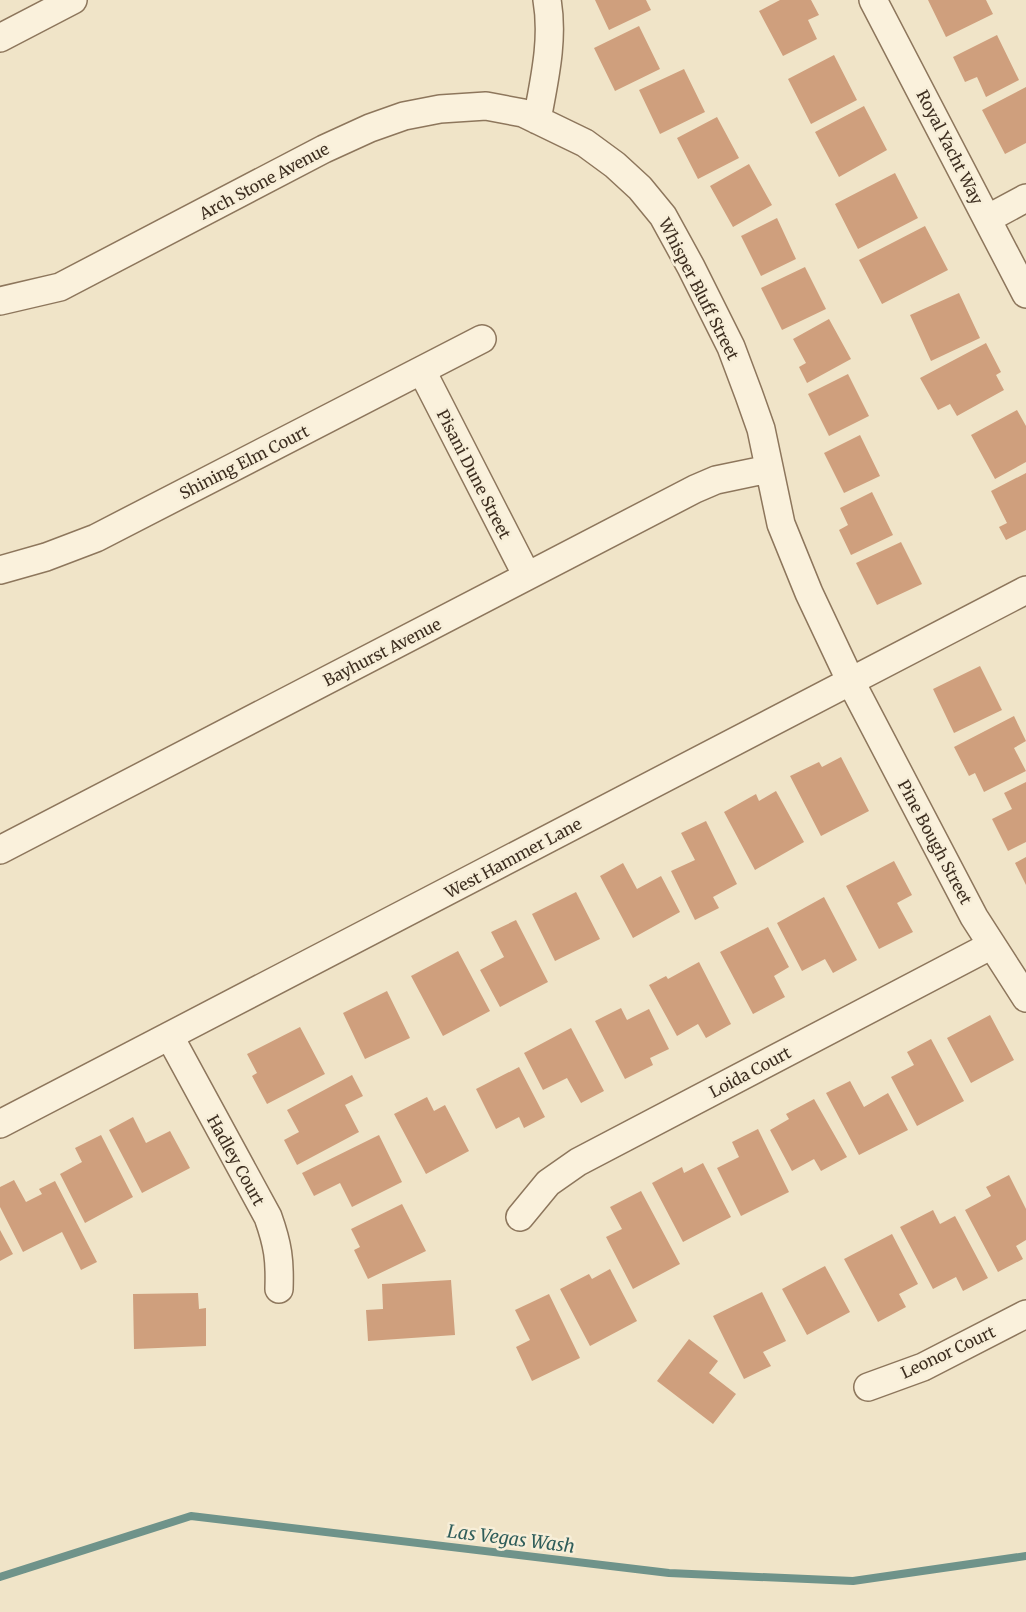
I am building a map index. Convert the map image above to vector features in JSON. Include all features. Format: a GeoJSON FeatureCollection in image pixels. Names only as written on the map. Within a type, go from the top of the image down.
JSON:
{"type":"FeatureCollection","features":[{"type":"Feature","properties":{"kind":"street"},"geometry":{"type":"LineString","coordinates":[[0,38],[73,0]]}},
{"type":"Feature","properties":{"kind":"street"},"geometry":{"type":"LineString","coordinates":[[537,120],[548,56],[550,13],[548,0]]}},
{"type":"Feature","properties":{"kind":"street","name":"Royal Yacht Way"},"geometry":{"type":"LineString","coordinates":[[873,0],[1026,294]]}},
{"type":"Feature","properties":{"kind":"street","name":"Arch Stone Avenue"},"geometry":{"type":"LineString","coordinates":[[0,300],[60,287],[324,149],[370,128],[404,116],[440,109],[486,106],[523,113],[537,120]]}},
{"type":"Feature","properties":{"kind":"street","name":"Whisper Bluff Street"},"geometry":{"type":"LineString","coordinates":[[537,120],[585,143],[615,165],[640,188],[663,216],[731,347],[760,429],[781,524],[809,594],[851,682]]}},
{"type":"Feature","properties":{"kind":"street"},"geometry":{"type":"LineString","coordinates":[[987,219],[1026,198]]}},
{"type":"Feature","properties":{"kind":"street","name":"Shining Elm Court"},"geometry":{"type":"LineString","coordinates":[[0,570],[46,557],[96,538],[482,339]]}},
{"type":"Feature","properties":{"kind":"street","name":"Pisani Dune Street"},"geometry":{"type":"LineString","coordinates":[[422,371],[527,576]]}},
{"type":"Feature","properties":{"kind":"street","name":"Bayhurst Avenue"},"geometry":{"type":"LineString","coordinates":[[0,850],[695,489],[716,480],[769,468]]}},
{"type":"Feature","properties":{"kind":"street","name":"West Hammer Lane"},"geometry":{"type":"LineString","coordinates":[[0,1124],[1026,590]]}},
{"type":"Feature","properties":{"kind":"street","name":"Pine Bough Street"},"geometry":{"type":"LineString","coordinates":[[851,682],[974,917],[1026,998]]}},
{"type":"Feature","properties":{"kind":"street","name":"Loida Court"},"geometry":{"type":"LineString","coordinates":[[520,1217],[548,1183],[578,1162],[992,945]]}},
{"type":"Feature","properties":{"kind":"street","name":"Hadley Court"},"geometry":{"type":"LineString","coordinates":[[170,1037],[268,1217],[277,1244],[280,1266],[279,1289]]}},
{"type":"Feature","properties":{"kind":"street","name":"Leonor Court"},"geometry":{"type":"LineString","coordinates":[[868,1387],[923,1367],[1026,1314]]}},
{"type":"Feature","properties":{"kind":"building"},"geometry":{"type":"Polygon","coordinates":[[[595,0],[646,0],[651,10],[609,30],[595,0]]]}},
{"type":"Feature","properties":{"kind":"building"},"geometry":{"type":"Polygon","coordinates":[[[780,0],[811,0],[819,15],[808,20],[817,39],[783,56],[759,11],[780,0]]]}},
{"type":"Feature","properties":{"kind":"building"},"geometry":{"type":"Polygon","coordinates":[[[928,0],[986,0],[993,14],[946,37],[928,0]]]}},
{"type":"Feature","properties":{"kind":"building"},"geometry":{"type":"Polygon","coordinates":[[[639,26],[660,69],[615,91],[594,48],[639,26]]]}},
{"type":"Feature","properties":{"kind":"building"},"geometry":{"type":"Polygon","coordinates":[[[997,35],[1019,80],[986,97],[977,77],[965,82],[953,57],[997,35]]]}},
{"type":"Feature","properties":{"kind":"building"},"geometry":{"type":"Polygon","coordinates":[[[834,55],[857,100],[811,124],[788,79],[834,55]]]}},
{"type":"Feature","properties":{"kind":"building"},"geometry":{"type":"Polygon","coordinates":[[[684,69],[705,112],[660,134],[639,90],[684,69]]]}},
{"type":"Feature","properties":{"kind":"building"},"geometry":{"type":"Polygon","coordinates":[[[1026,87],[1026,143],[1005,154],[982,110],[1026,87]]]}},
{"type":"Feature","properties":{"kind":"building"},"geometry":{"type":"Polygon","coordinates":[[[864,106],[887,150],[839,177],[815,132],[864,106]]]}},
{"type":"Feature","properties":{"kind":"building"},"geometry":{"type":"Polygon","coordinates":[[[717,117],[739,158],[698,179],[677,138],[717,117]]]}},
{"type":"Feature","properties":{"kind":"building"},"geometry":{"type":"Polygon","coordinates":[[[749,164],[772,205],[733,227],[710,186],[749,164]]]}},
{"type":"Feature","properties":{"kind":"building"},"geometry":{"type":"Polygon","coordinates":[[[895,173],[918,218],[858,249],[835,204],[895,173]]]}},
{"type":"Feature","properties":{"kind":"building"},"geometry":{"type":"Polygon","coordinates":[[[777,218],[796,259],[761,276],[741,236],[777,218]]]}},
{"type":"Feature","properties":{"kind":"building"},"geometry":{"type":"Polygon","coordinates":[[[925,226],[948,270],[882,304],[859,260],[925,226]]]}},
{"type":"Feature","properties":{"kind":"building"},"geometry":{"type":"Polygon","coordinates":[[[805,267],[826,309],[782,330],[761,288],[805,267]]]}},
{"type":"Feature","properties":{"kind":"building"},"geometry":{"type":"Polygon","coordinates":[[[959,293],[980,338],[931,361],[910,315],[959,293]]]}},
{"type":"Feature","properties":{"kind":"building"},"geometry":{"type":"Polygon","coordinates":[[[829,319],[851,359],[807,383],[799,367],[806,363],[793,339],[829,319]]]}},
{"type":"Feature","properties":{"kind":"building"},"geometry":{"type":"Polygon","coordinates":[[[986,343],[1001,372],[996,375],[1004,390],[957,416],[950,404],[938,410],[920,378],[986,343]]]}},
{"type":"Feature","properties":{"kind":"building"},"geometry":{"type":"Polygon","coordinates":[[[848,374],[869,416],[829,436],[808,394],[848,374]]]}},
{"type":"Feature","properties":{"kind":"building"},"geometry":{"type":"Polygon","coordinates":[[[1017,410],[1026,426],[1026,462],[995,479],[971,435],[1017,410]]]}},
{"type":"Feature","properties":{"kind":"building"},"geometry":{"type":"Polygon","coordinates":[[[860,435],[880,476],[844,493],[824,453],[860,435]]]}},
{"type":"Feature","properties":{"kind":"building"},"geometry":{"type":"Polygon","coordinates":[[[1026,473],[1026,530],[1006,540],[999,527],[1007,523],[991,491],[1026,473]]]}},
{"type":"Feature","properties":{"kind":"building"},"geometry":{"type":"Polygon","coordinates":[[[872,492],[893,535],[851,555],[839,530],[848,525],[840,508],[872,492]]]}},
{"type":"Feature","properties":{"kind":"building"},"geometry":{"type":"Polygon","coordinates":[[[901,542],[922,584],[877,605],[856,563],[901,542]]]}},
{"type":"Feature","properties":{"kind":"building"},"geometry":{"type":"Polygon","coordinates":[[[980,666],[1002,710],[954,733],[933,689],[980,666]]]}},
{"type":"Feature","properties":{"kind":"building"},"geometry":{"type":"Polygon","coordinates":[[[1014,716],[1026,741],[1014,748],[1026,771],[984,792],[975,773],[969,776],[954,747],[1014,716]]]}},
{"type":"Feature","properties":{"kind":"building"},"geometry":{"type":"Polygon","coordinates":[[[841,757],[869,811],[821,836],[790,776],[819,762],[822,767],[841,757]]]}},
{"type":"Feature","properties":{"kind":"building"},"geometry":{"type":"Polygon","coordinates":[[[1026,782],[1026,842],[1008,851],[992,819],[1012,809],[1004,793],[1026,782]]]}},
{"type":"Feature","properties":{"kind":"building"},"geometry":{"type":"Polygon","coordinates":[[[776,791],[804,842],[755,870],[724,812],[756,794],[759,801],[776,791]]]}},
{"type":"Feature","properties":{"kind":"building"},"geometry":{"type":"Polygon","coordinates":[[[706,821],[737,884],[713,897],[719,908],[695,920],[671,871],[695,860],[681,833],[706,821]]]}},
{"type":"Feature","properties":{"kind":"building"},"geometry":{"type":"Polygon","coordinates":[[[1026,857],[1026,885],[1015,863],[1026,857]]]}},
{"type":"Feature","properties":{"kind":"building"},"geometry":{"type":"Polygon","coordinates":[[[894,861],[912,895],[897,903],[913,932],[879,949],[846,886],[894,861]]]}},
{"type":"Feature","properties":{"kind":"building"},"geometry":{"type":"Polygon","coordinates":[[[623,863],[637,889],[661,876],[680,912],[633,938],[600,876],[623,863]]]}},
{"type":"Feature","properties":{"kind":"building"},"geometry":{"type":"Polygon","coordinates":[[[576,892],[600,939],[555,961],[532,914],[576,892]]]}},
{"type":"Feature","properties":{"kind":"building"},"geometry":{"type":"Polygon","coordinates":[[[824,897],[857,960],[833,973],[825,959],[802,971],[777,923],[824,897]]]}},
{"type":"Feature","properties":{"kind":"building"},"geometry":{"type":"Polygon","coordinates":[[[516,920],[548,982],[500,1007],[480,970],[504,957],[491,932],[516,920]]]}},
{"type":"Feature","properties":{"kind":"building"},"geometry":{"type":"Polygon","coordinates":[[[768,927],[789,967],[774,976],[785,997],[753,1014],[720,952],[768,927]]]}},
{"type":"Feature","properties":{"kind":"building"},"geometry":{"type":"Polygon","coordinates":[[[458,951],[490,1011],[443,1036],[411,976],[458,951]]]}},
{"type":"Feature","properties":{"kind":"building"},"geometry":{"type":"Polygon","coordinates":[[[699,962],[731,1024],[706,1038],[698,1024],[677,1036],[649,985],[666,976],[668,979],[699,962]]]}},
{"type":"Feature","properties":{"kind":"building"},"geometry":{"type":"Polygon","coordinates":[[[387,991],[410,1038],[365,1059],[343,1013],[387,991]]]}},
{"type":"Feature","properties":{"kind":"building"},"geometry":{"type":"Polygon","coordinates":[[[621,1008],[627,1020],[649,1009],[669,1049],[650,1058],[653,1065],[625,1079],[595,1021],[621,1008]]]}},
{"type":"Feature","properties":{"kind":"building"},"geometry":{"type":"Polygon","coordinates":[[[990,1015],[1014,1060],[971,1083],[947,1038],[990,1015]]]}},
{"type":"Feature","properties":{"kind":"building"},"geometry":{"type":"Polygon","coordinates":[[[300,1027],[325,1074],[267,1104],[252,1076],[257,1073],[247,1054],[300,1027]]]}},
{"type":"Feature","properties":{"kind":"building"},"geometry":{"type":"Polygon","coordinates":[[[571,1028],[604,1091],[581,1103],[567,1078],[543,1090],[524,1053],[571,1028]]]}},
{"type":"Feature","properties":{"kind":"building"},"geometry":{"type":"Polygon","coordinates":[[[931,1039],[964,1101],[917,1126],[891,1077],[914,1065],[907,1052],[931,1039]]]}},
{"type":"Feature","properties":{"kind":"building"},"geometry":{"type":"Polygon","coordinates":[[[519,1067],[545,1117],[524,1128],[519,1117],[496,1129],[476,1089],[519,1067]]]}},
{"type":"Feature","properties":{"kind":"building"},"geometry":{"type":"Polygon","coordinates":[[[352,1075],[363,1096],[345,1105],[359,1132],[297,1165],[284,1140],[299,1132],[287,1110],[352,1075]]]}},
{"type":"Feature","properties":{"kind":"building"},"geometry":{"type":"Polygon","coordinates":[[[850,1081],[864,1107],[888,1093],[908,1130],[859,1155],[826,1093],[850,1081]]]}},
{"type":"Feature","properties":{"kind":"building"},"geometry":{"type":"Polygon","coordinates":[[[427,1097],[434,1111],[445,1105],[469,1151],[426,1174],[394,1114],[427,1097]]]}},
{"type":"Feature","properties":{"kind":"building"},"geometry":{"type":"Polygon","coordinates":[[[814,1099],[847,1157],[821,1171],[814,1159],[792,1171],[770,1130],[789,1119],[786,1114],[814,1099]]]}},
{"type":"Feature","properties":{"kind":"building"},"geometry":{"type":"Polygon","coordinates":[[[133,1117],[146,1143],[170,1131],[190,1168],[142,1193],[109,1130],[133,1117]]]}},
{"type":"Feature","properties":{"kind":"building"},"geometry":{"type":"Polygon","coordinates":[[[758,1129],[789,1192],[741,1216],[717,1168],[739,1157],[732,1142],[758,1129]]]}},
{"type":"Feature","properties":{"kind":"building"},"geometry":{"type":"Polygon","coordinates":[[[101,1135],[133,1197],[85,1223],[60,1174],[82,1162],[75,1148],[101,1135]]]}},
{"type":"Feature","properties":{"kind":"building"},"geometry":{"type":"Polygon","coordinates":[[[379,1135],[402,1182],[352,1207],[340,1183],[314,1196],[302,1173],[379,1135]]]}},
{"type":"Feature","properties":{"kind":"building"},"geometry":{"type":"Polygon","coordinates":[[[703,1163],[731,1217],[683,1242],[652,1183],[682,1167],[684,1173],[703,1163]]]}},
{"type":"Feature","properties":{"kind":"building"},"geometry":{"type":"Polygon","coordinates":[[[1009,1175],[1026,1209],[1026,1240],[1016,1246],[1023,1259],[998,1272],[965,1210],[991,1196],[986,1187],[1009,1175]]]}},
{"type":"Feature","properties":{"kind":"building"},"geometry":{"type":"Polygon","coordinates":[[[14,1180],[26,1202],[42,1194],[39,1189],[55,1181],[97,1262],[81,1270],[62,1232],[23,1252],[0,1207],[0,1187],[14,1180]]]}},
{"type":"Feature","properties":{"kind":"building"},"geometry":{"type":"Polygon","coordinates":[[[641,1191],[680,1264],[633,1289],[606,1237],[622,1229],[610,1207],[641,1191]]]}},
{"type":"Feature","properties":{"kind":"building"},"geometry":{"type":"Polygon","coordinates":[[[402,1204],[426,1251],[368,1279],[354,1250],[360,1247],[351,1229],[402,1204]]]}},
{"type":"Feature","properties":{"kind":"building"},"geometry":{"type":"Polygon","coordinates":[[[933,1210],[940,1224],[955,1216],[988,1278],[963,1291],[956,1277],[933,1289],[900,1227],[933,1210]]]}},
{"type":"Feature","properties":{"kind":"building"},"geometry":{"type":"Polygon","coordinates":[[[0,1230],[13,1254],[0,1261],[0,1230]]]}},
{"type":"Feature","properties":{"kind":"building"},"geometry":{"type":"Polygon","coordinates":[[[892,1234],[918,1284],[899,1294],[906,1307],[878,1322],[844,1259],[892,1234]]]}},
{"type":"Feature","properties":{"kind":"building"},"geometry":{"type":"Polygon","coordinates":[[[825,1266],[850,1312],[807,1335],[782,1289],[825,1266]]]}},
{"type":"Feature","properties":{"kind":"building"},"geometry":{"type":"Polygon","coordinates":[[[610,1269],[637,1321],[590,1346],[560,1289],[589,1274],[592,1279],[610,1269]]]}},
{"type":"Feature","properties":{"kind":"building"},"geometry":{"type":"Polygon","coordinates":[[[451,1280],[455,1335],[368,1341],[366,1310],[383,1309],[382,1284],[451,1280]]]}},
{"type":"Feature","properties":{"kind":"building"},"geometry":{"type":"Polygon","coordinates":[[[762,1292],[786,1341],[763,1352],[771,1366],[744,1379],[713,1316],[762,1292]]]}},
{"type":"Feature","properties":{"kind":"building"},"geometry":{"type":"Polygon","coordinates":[[[198,1293],[199,1309],[206,1308],[206,1346],[134,1349],[133,1294],[198,1293]]]}},
{"type":"Feature","properties":{"kind":"building"},"geometry":{"type":"Polygon","coordinates":[[[549,1294],[580,1358],[532,1381],[516,1347],[530,1340],[515,1310],[549,1294]]]}},
{"type":"Feature","properties":{"kind":"building"},"geometry":{"type":"Polygon","coordinates":[[[689,1339],[718,1361],[709,1373],[736,1394],[713,1424],[657,1381],[689,1339]]]}},
{"type":"Feature","properties":{"kind":"waterway","name":"Las Vegas Wash"},"geometry":{"type":"LineString","coordinates":[[0,1577],[191,1516],[669,1573],[853,1581],[1026,1556]]}}]}
